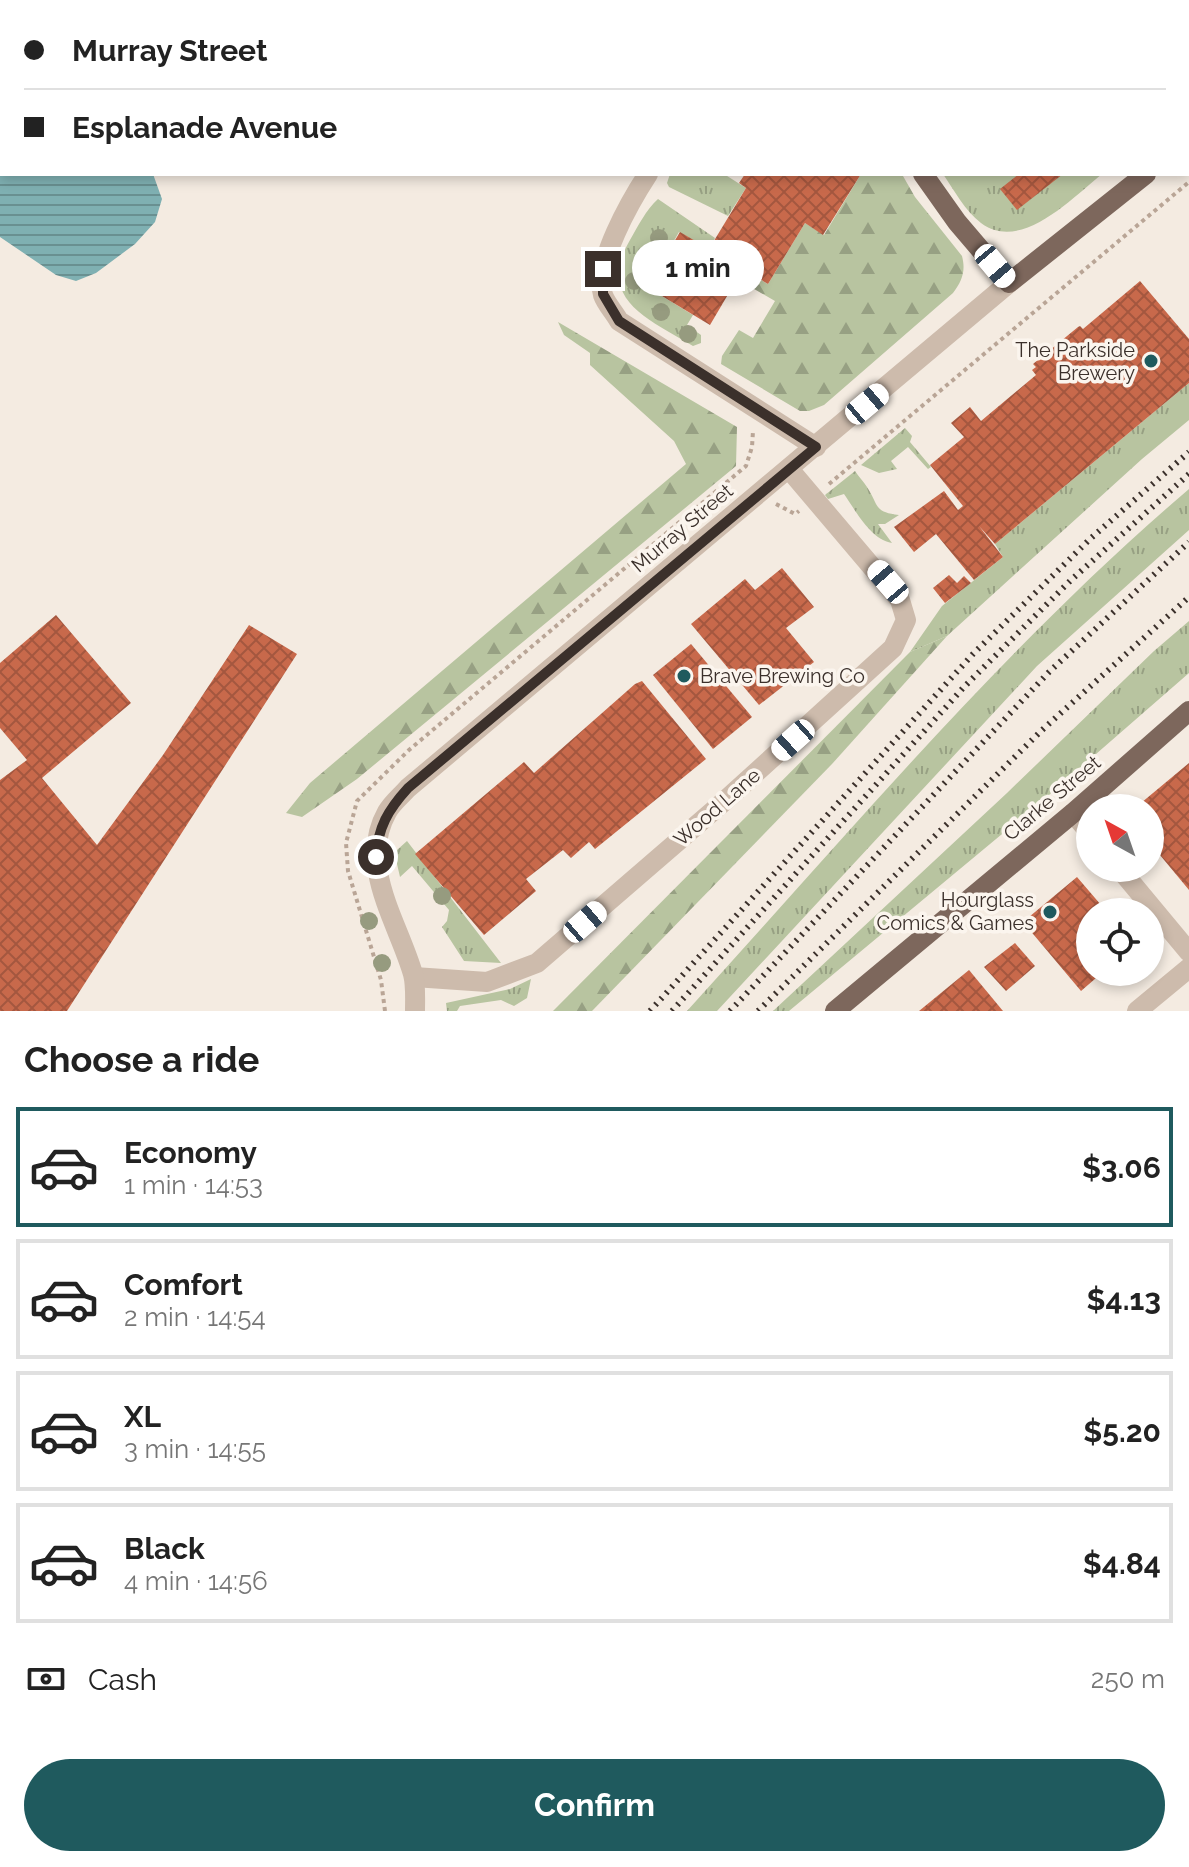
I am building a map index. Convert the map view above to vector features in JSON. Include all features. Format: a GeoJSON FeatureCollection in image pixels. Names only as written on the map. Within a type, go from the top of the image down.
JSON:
{"type":"FeatureCollection","features":[{"type":"Feature","properties":{"kind":"main road"},"geometry":{"type":"LineString","coordinates":[[924,176],[957,222],[1009,283]]}},
{"type":"Feature","properties":{"kind":"main road","name":"Murray Street"},"geometry":{"type":"LineString","coordinates":[[1009,283],[1143,176]]}},
{"type":"Feature","properties":{"kind":"main road","name":"Clarke Street"},"geometry":{"type":"LineString","coordinates":[[835,1011],[1073,813],[1189,711]]}},
{"type":"Feature","properties":{"kind":"street"},"geometry":{"type":"LineString","coordinates":[[647,176],[624,212],[603,269],[603,294],[619,321],[816,447]]}},
{"type":"Feature","properties":{"kind":"street","name":"Murray Street"},"geometry":{"type":"LineString","coordinates":[[415,1011],[414,977],[383,891],[376,857],[377,837],[389,809],[426,773],[1009,283]]}},
{"type":"Feature","properties":{"kind":"street","name":"Wood Lane"},"geometry":{"type":"LineString","coordinates":[[414,977],[487,982],[537,963],[728,798],[893,648],[906,620],[900,600],[789,469]]}},
{"type":"Feature","properties":{"kind":"street"},"geometry":{"type":"LineString","coordinates":[[1073,813],[1076,817]]}},
{"type":"Feature","properties":{"kind":"street"},"geometry":{"type":"LineString","coordinates":[[1131,882],[1189,952]]}},
{"type":"Feature","properties":{"kind":"street"},"geometry":{"type":"LineString","coordinates":[[1137,1011],[1189,968]]}},
{"type":"Feature","properties":{"kind":"path"},"geometry":{"type":"LineString","coordinates":[[820,491],[1189,182]]}},
{"type":"Feature","properties":{"kind":"path"},"geometry":{"type":"LineString","coordinates":[[769,497],[778,506],[795,514],[802,508]]}},
{"type":"Feature","properties":{"kind":"green space"},"geometry":{"type":"Polygon","coordinates":[[[669,176],[727,176],[746,188],[728,216],[669,187],[669,176]]]}},
{"type":"Feature","properties":{"kind":"green space"},"geometry":{"type":"Polygon","coordinates":[[[860,176],[903,176],[915,197],[962,256],[964,266],[953,293],[824,405],[800,411],[721,364],[722,356],[739,330],[753,338],[775,301],[737,279],[743,270],[768,284],[805,223],[824,235],[860,176]]]}},
{"type":"Feature","properties":{"kind":"green space"},"geometry":{"type":"Polygon","coordinates":[[[944,176],[1100,176],[1045,219],[1013,231],[996,230],[981,223],[944,176]]]}},
{"type":"Feature","properties":{"kind":"green space"},"geometry":{"type":"Polygon","coordinates":[[[658,199],[715,238],[709,249],[679,232],[647,287],[693,315],[687,325],[701,335],[701,343],[693,346],[632,306],[623,293],[619,278],[621,261],[630,240],[658,199]]]}},
{"type":"Feature","properties":{"kind":"green space"},"geometry":{"type":"Polygon","coordinates":[[[558,322],[737,427],[736,466],[357,779],[302,817],[286,813],[310,783],[686,464],[674,441],[590,365],[590,353],[564,335],[558,322]]]}},
{"type":"Feature","properties":{"kind":"green space"},"geometry":{"type":"Polygon","coordinates":[[[1189,383],[1189,420],[947,636],[910,652],[942,606],[1003,557],[995,544],[1189,383]]]}},
{"type":"Feature","properties":{"kind":"green space"},"geometry":{"type":"Polygon","coordinates":[[[905,428],[912,436],[910,442],[931,467],[928,469],[908,447],[891,461],[897,469],[879,473],[861,465],[905,428]]]}},
{"type":"Feature","properties":{"kind":"green space"},"geometry":{"type":"Polygon","coordinates":[[[855,471],[881,510],[899,515],[885,524],[878,524],[892,543],[870,530],[844,494],[828,499],[825,495],[855,471]]]}},
{"type":"Feature","properties":{"kind":"green space"},"geometry":{"type":"Polygon","coordinates":[[[1189,489],[1189,530],[1037,666],[717,1011],[687,1011],[992,676],[1121,549],[1189,489]]]}},
{"type":"Feature","properties":{"kind":"green space"},"geometry":{"type":"Polygon","coordinates":[[[1189,621],[1189,673],[1049,795],[789,1011],[773,1011],[1154,651],[1189,621]]]}},
{"type":"Feature","properties":{"kind":"green space"},"geometry":{"type":"Polygon","coordinates":[[[947,636],[832,764],[592,1011],[553,1011],[910,652],[947,636]]]}},
{"type":"Feature","properties":{"kind":"green space"},"geometry":{"type":"Polygon","coordinates":[[[407,841],[501,963],[464,961],[442,927],[449,910],[412,866],[400,877],[397,850],[407,841]]]}},
{"type":"Feature","properties":{"kind":"green space"},"geometry":{"type":"Polygon","coordinates":[[[531,979],[527,998],[514,1006],[501,1000],[447,1011],[446,1003],[510,989],[531,979]]]}},
{"type":"Feature","properties":{"kind":"water"},"geometry":{"type":"Polygon","coordinates":[[[0,176],[154,176],[162,199],[155,222],[135,244],[96,273],[76,281],[56,275],[0,237],[0,176]]]}},
{"type":"Feature","properties":{"kind":"building"},"geometry":{"type":"Polygon","coordinates":[[[744,176],[860,176],[823,235],[805,223],[768,284],[743,269],[710,325],[647,287],[680,232],[709,249],[746,188],[739,183],[744,176]]]}},
{"type":"Feature","properties":{"kind":"building"},"geometry":{"type":"Polygon","coordinates":[[[1016,176],[1060,176],[1017,210],[1000,189],[1016,176]]]}},
{"type":"Feature","properties":{"kind":"building"},"geometry":{"type":"Polygon","coordinates":[[[1140,281],[1189,339],[1189,383],[995,544],[979,526],[1003,557],[974,580],[936,534],[914,552],[894,527],[944,491],[958,510],[963,506],[930,465],[964,437],[951,423],[970,407],[981,421],[1036,375],[1032,370],[1036,367],[1033,364],[1078,327],[1083,329],[1140,281]]]}},
{"type":"Feature","properties":{"kind":"building"},"geometry":{"type":"Polygon","coordinates":[[[782,568],[814,607],[786,628],[814,662],[759,705],[691,624],[745,579],[755,590],[782,568]]]}},
{"type":"Feature","properties":{"kind":"building"},"geometry":{"type":"Polygon","coordinates":[[[949,575],[957,583],[964,576],[971,583],[945,603],[933,588],[949,575]]]}},
{"type":"Feature","properties":{"kind":"building"},"geometry":{"type":"Polygon","coordinates":[[[56,615],[131,703],[42,778],[97,845],[163,755],[249,625],[297,654],[67,1011],[0,1011],[0,780],[27,760],[0,728],[0,663],[56,615]]]}},
{"type":"Feature","properties":{"kind":"building"},"geometry":{"type":"Polygon","coordinates":[[[691,644],[752,717],[713,749],[653,675],[691,644]]]}},
{"type":"Feature","properties":{"kind":"building"},"geometry":{"type":"Polygon","coordinates":[[[642,681],[706,759],[595,849],[589,842],[571,858],[563,850],[526,879],[536,891],[484,935],[415,854],[524,762],[534,773],[642,681]]]}},
{"type":"Feature","properties":{"kind":"building"},"geometry":{"type":"Polygon","coordinates":[[[1189,763],[1189,890],[1164,860],[1164,794],[1152,794],[1189,763]]]}},
{"type":"Feature","properties":{"kind":"building"},"geometry":{"type":"Polygon","coordinates":[[[1076,878],[1076,882],[1081,882],[1095,898],[1076,898],[1076,985],[1023,922],[1076,878]]]}},
{"type":"Feature","properties":{"kind":"building"},"geometry":{"type":"Polygon","coordinates":[[[1015,943],[1035,966],[1006,991],[984,967],[1015,943]]]}},
{"type":"Feature","properties":{"kind":"building"},"geometry":{"type":"Polygon","coordinates":[[[969,970],[1003,1011],[919,1011],[969,970]]]}},
{"type":"Feature","properties":{"kind":"railway"},"geometry":{"type":"LineString","coordinates":[[650,1011],[973,654],[1090,539],[1189,452]]}},
{"type":"Feature","properties":{"kind":"railway"},"geometry":{"type":"LineString","coordinates":[[672,1011],[964,687],[1070,581],[1189,474]]}},
{"type":"Feature","properties":{"kind":"railway"},"geometry":{"type":"LineString","coordinates":[[730,1011],[1049,672],[1189,542]]}},
{"type":"Feature","properties":{"kind":"railway"},"geometry":{"type":"LineString","coordinates":[[758,1011],[1041,731],[1189,597]]}},
{"type":"Feature","properties":{"kind":"place","name":"The Parkside Brewery"},"geometry":{"type":"Point","coordinates":[1151,361]}},
{"type":"Feature","properties":{"kind":"place","name":"Brave Brewing Co"},"geometry":{"type":"Point","coordinates":[684,676]}},
{"type":"Feature","properties":{"kind":"place","name":"Hourglass Comics & Games"},"geometry":{"type":"Point","coordinates":[1050,912]}},
{"type":"Feature","properties":{"kind":"route"},"geometry":{"type":"LineString","coordinates":[[376,857],[381,825],[389,809],[408,788],[816,447],[619,321],[603,294],[603,269]]}}]}
